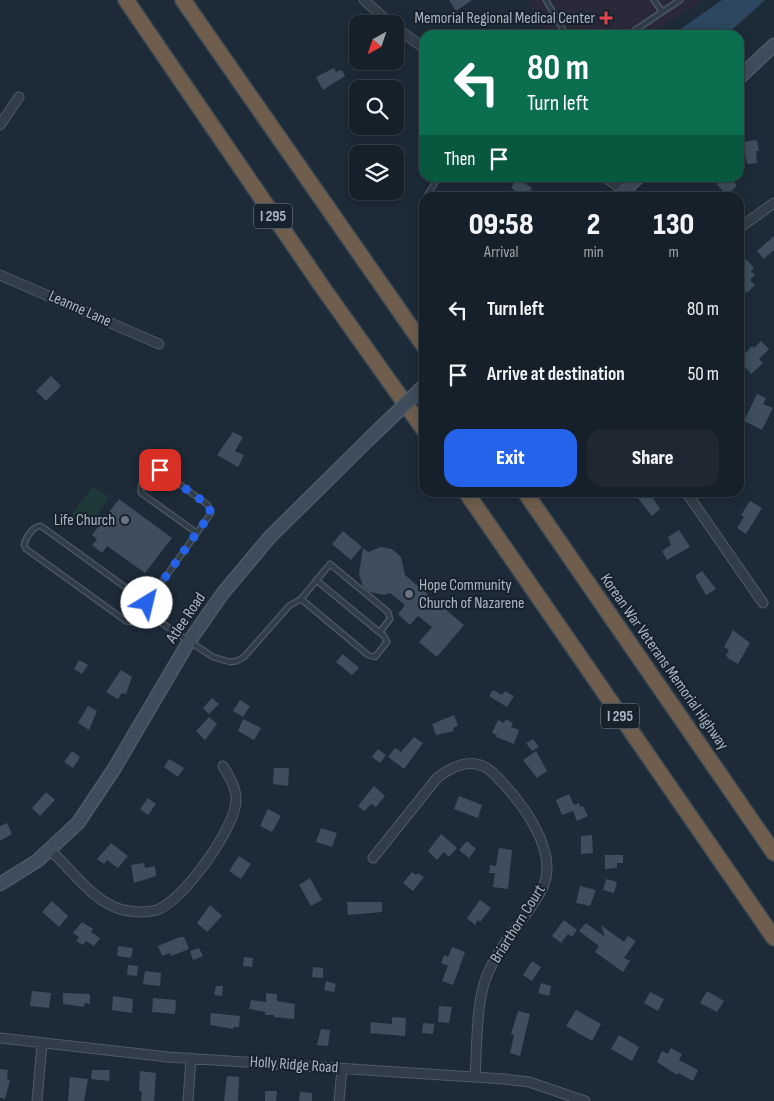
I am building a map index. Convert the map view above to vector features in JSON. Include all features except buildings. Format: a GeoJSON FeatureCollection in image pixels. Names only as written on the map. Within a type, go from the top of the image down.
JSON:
{"type":"FeatureCollection","features":[{"type":"Feature","properties":{"kind":"highway","name":"I 295"},"geometry":{"type":"LineString","coordinates":[[126,0],[323,288],[419,423]]}},
{"type":"Feature","properties":{"kind":"highway"},"geometry":{"type":"LineString","coordinates":[[183,0],[419,339]]}},
{"type":"Feature","properties":{"kind":"highway","name":"I 295"},"geometry":{"type":"LineString","coordinates":[[469,497],[772,932]]}},
{"type":"Feature","properties":{"kind":"highway","name":"Korean War Veterans Memorial Highway"},"geometry":{"type":"LineString","coordinates":[[528,497],[774,853]]}},
{"type":"Feature","properties":{"kind":"main road"},"geometry":{"type":"LineString","coordinates":[[744,73],[774,45]]}},
{"type":"Feature","properties":{"kind":"main road"},"geometry":{"type":"LineString","coordinates":[[622,192],[633,182]]}},
{"type":"Feature","properties":{"kind":"main road","name":"Atlee Road"},"geometry":{"type":"LineString","coordinates":[[0,884],[37,861],[71,832],[90,808],[188,643],[223,593],[263,544],[419,391]]}},
{"type":"Feature","properties":{"kind":"street"},"geometry":{"type":"LineString","coordinates":[[364,0],[381,15]]}},
{"type":"Feature","properties":{"kind":"street"},"geometry":{"type":"LineString","coordinates":[[404,34],[419,44]]}},
{"type":"Feature","properties":{"kind":"street"},"geometry":{"type":"LineString","coordinates":[[0,125],[19,96]]}},
{"type":"Feature","properties":{"kind":"street"},"geometry":{"type":"LineString","coordinates":[[610,182],[618,192]]}},
{"type":"Feature","properties":{"kind":"street"},"geometry":{"type":"LineString","coordinates":[[744,224],[774,203]]}},
{"type":"Feature","properties":{"kind":"street","name":"Leanne Lane"},"geometry":{"type":"LineString","coordinates":[[0,275],[159,344]]}},
{"type":"Feature","properties":{"kind":"street"},"geometry":{"type":"LineString","coordinates":[[689,497],[763,603]]}},
{"type":"Feature","properties":{"kind":"street","name":"Briarthorn Court"},"geometry":{"type":"LineString","coordinates":[[373,858],[437,778],[450,768],[466,763],[481,766],[490,771],[518,803],[536,830],[547,859],[546,880],[537,898],[507,939],[485,978],[480,1011],[475,1076]]}},
{"type":"Feature","properties":{"kind":"street"},"geometry":{"type":"LineString","coordinates":[[50,850],[84,885],[110,905],[134,912],[157,910],[166,906],[191,882],[202,867],[235,810],[236,796],[224,766]]}},
{"type":"Feature","properties":{"kind":"street","name":"Holly Ridge Road"},"geometry":{"type":"LineString","coordinates":[[0,1038],[42,1044],[191,1058],[475,1076],[529,1082],[585,1101]]}},
{"type":"Feature","properties":{"kind":"street"},"geometry":{"type":"LineString","coordinates":[[37,1101],[42,1044]]}},
{"type":"Feature","properties":{"kind":"street"},"geometry":{"type":"LineString","coordinates":[[188,1101],[191,1058]]}},
{"type":"Feature","properties":{"kind":"street"},"geometry":{"type":"LineString","coordinates":[[339,1101],[342,1069]]}},
{"type":"Feature","properties":{"kind":"lane"},"geometry":{"type":"LineString","coordinates":[[546,0],[563,30]]}},
{"type":"Feature","properties":{"kind":"lane"},"geometry":{"type":"LineString","coordinates":[[654,0],[662,12]]}},
{"type":"Feature","properties":{"kind":"lane"},"geometry":{"type":"LineString","coordinates":[[635,30],[680,0]]}},
{"type":"Feature","properties":{"kind":"lane"},"geometry":{"type":"LineString","coordinates":[[147,603],[41,526],[34,528],[25,541],[24,545],[26,548],[126,621],[132,622],[142,610],[198,533],[211,513],[208,505],[160,470],[154,469],[149,473],[140,488],[141,493],[198,533]]}},
{"type":"Feature","properties":{"kind":"lane"},"geometry":{"type":"LineString","coordinates":[[142,610],[188,643],[213,657],[230,662],[237,661],[244,657],[289,606],[301,599],[330,564],[388,612],[390,619],[380,632]]}},
{"type":"Feature","properties":{"kind":"lane"},"geometry":{"type":"LineString","coordinates":[[301,599],[368,656],[374,656],[387,642],[380,632],[316,580]]}},
{"type":"Feature","properties":{"kind":"shaded area","name":"Memorial Regional Medical Center"},"geometry":{"type":"Polygon","coordinates":[[[526,0],[703,0],[658,30],[543,30],[526,0]]]}},
{"type":"Feature","properties":{"kind":"green space"},"geometry":{"type":"Polygon","coordinates":[[[93,486],[109,498],[88,526],[72,514],[93,486]]]}},
{"type":"Feature","properties":{"kind":"water"},"geometry":{"type":"Polygon","coordinates":[[[722,0],[765,0],[732,30],[679,30],[722,0]]]}},
{"type":"Feature","properties":{"kind":"place","name":"Memorial Regional Medical Center"},"geometry":{"type":"Point","coordinates":[606,18]}},
{"type":"Feature","properties":{"kind":"place","name":"Life Church"},"geometry":{"type":"Point","coordinates":[125,520]}},
{"type":"Feature","properties":{"kind":"place","name":"Hope Community Church of Nazarene"},"geometry":{"type":"Point","coordinates":[409,594]}},
{"type":"Feature","properties":{"kind":"route"},"geometry":{"type":"LineString","coordinates":[[147,603],[211,513],[208,505],[160,470]]}}]}
